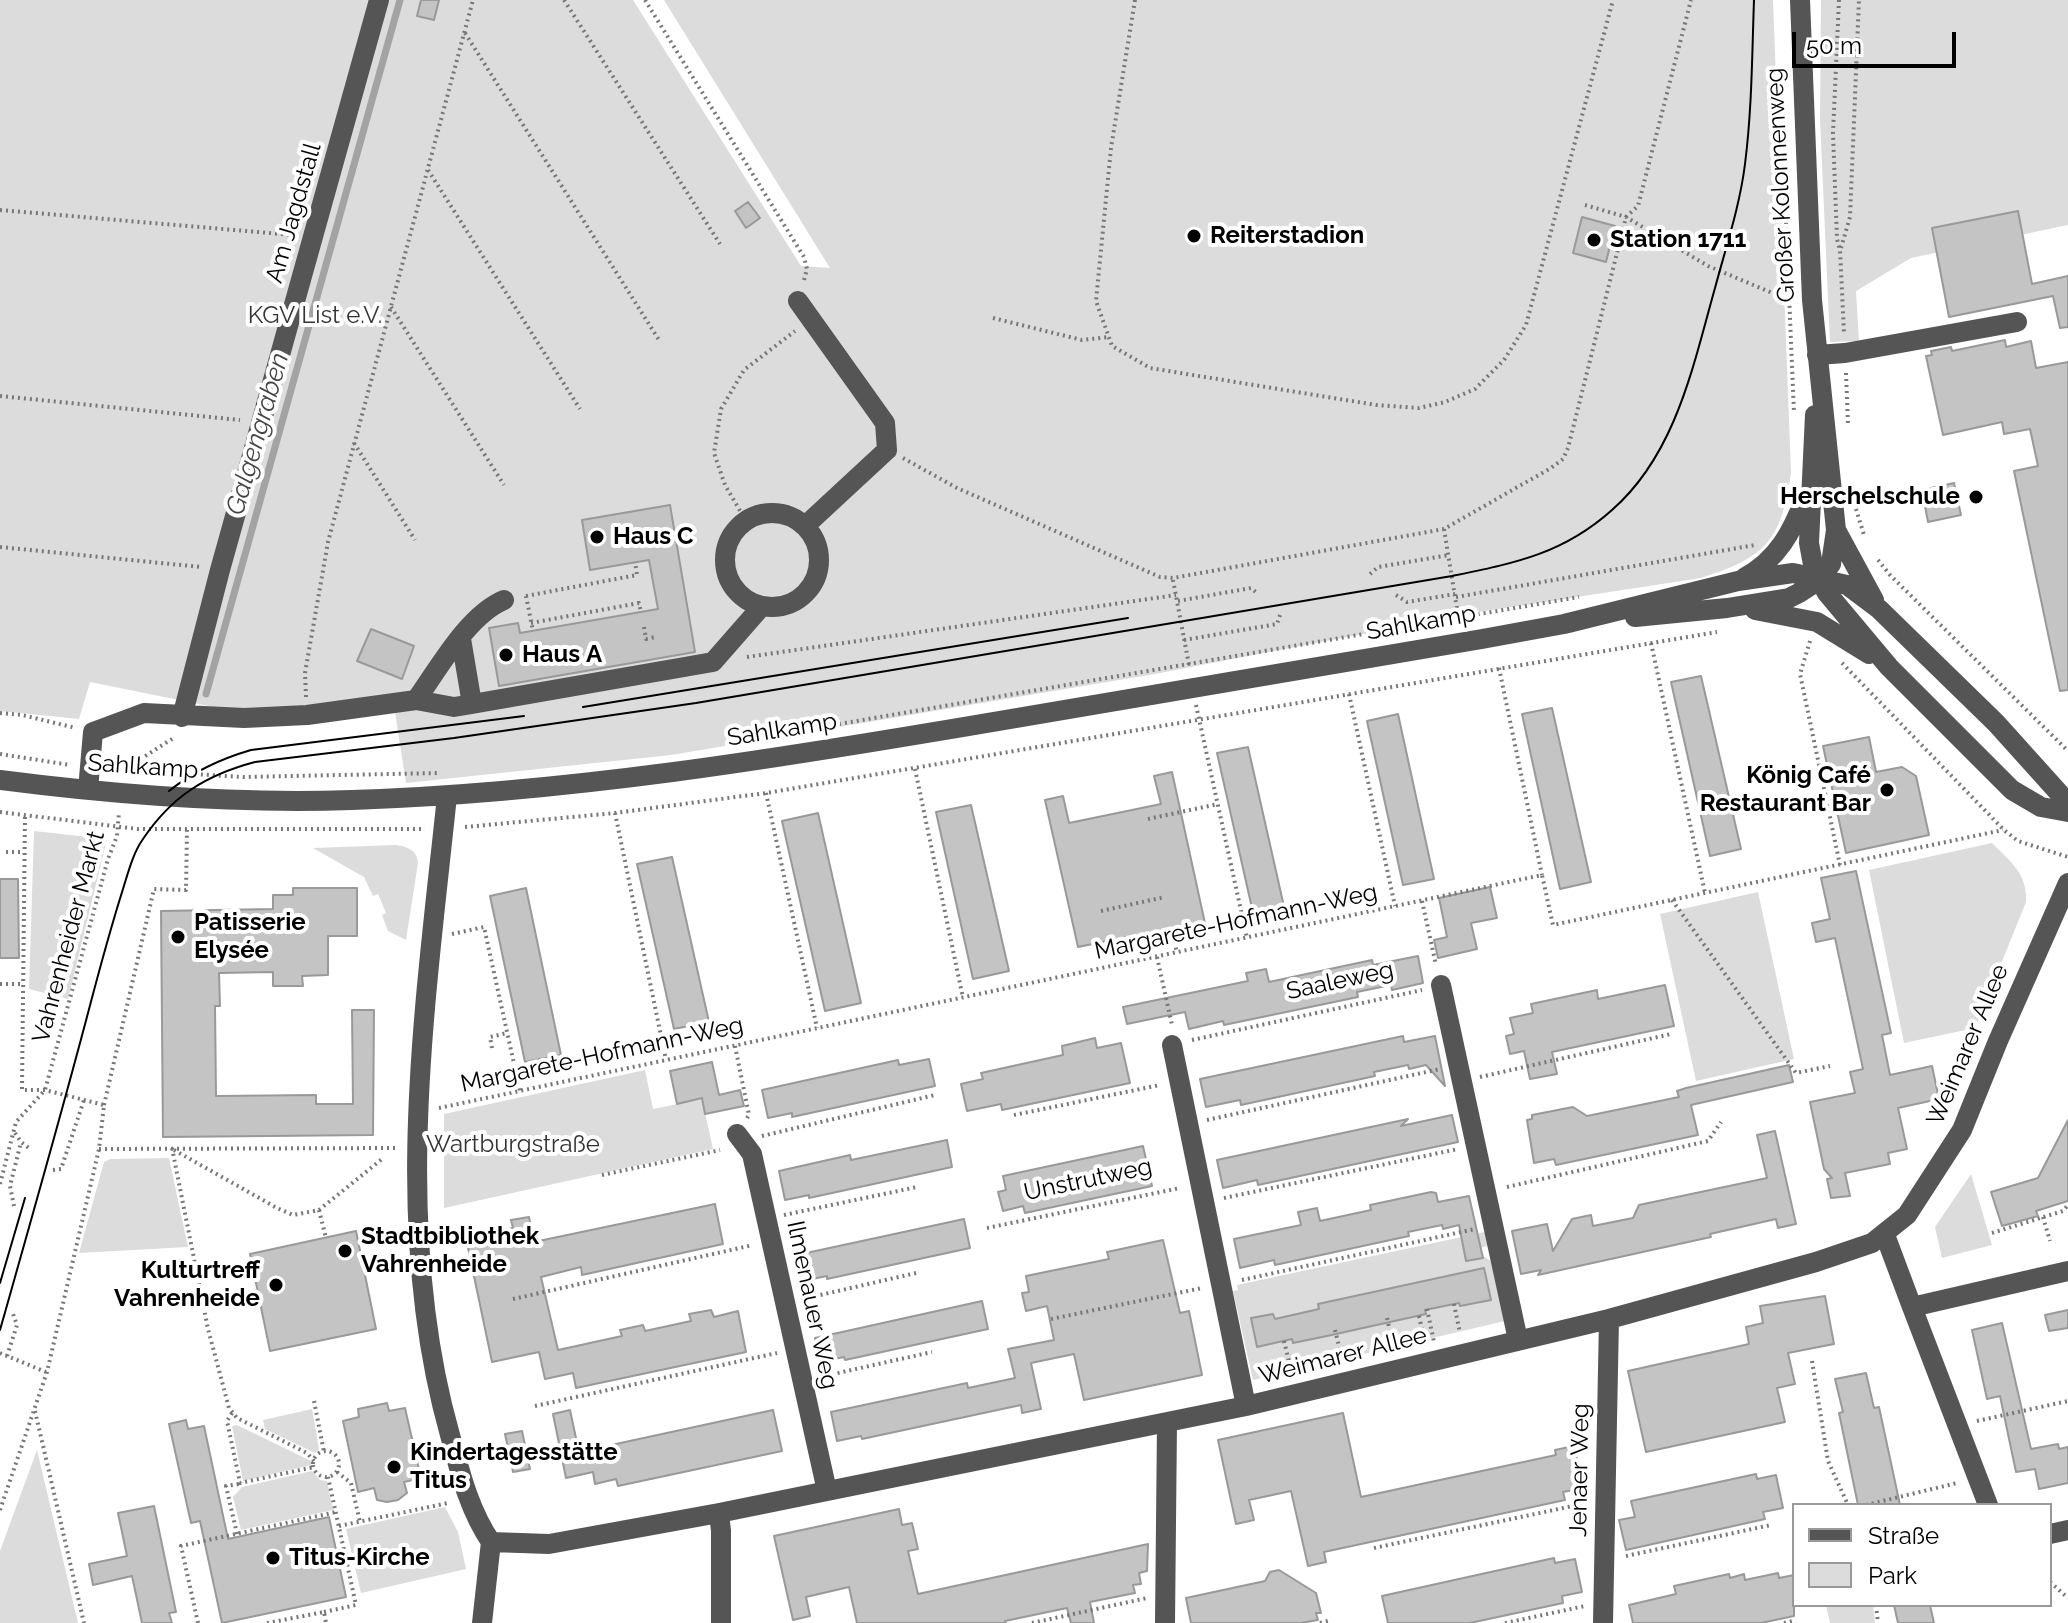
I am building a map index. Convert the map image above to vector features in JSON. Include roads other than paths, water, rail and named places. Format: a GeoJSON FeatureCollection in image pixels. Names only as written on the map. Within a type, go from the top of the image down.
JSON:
{"type":"FeatureCollection","features":[{"type":"Feature","properties":{"kind":"street","name":"Am Jagdstall"},"geometry":{"type":"LineString","coordinates":[[182,717],[379,0]]}},
{"type":"Feature","properties":{"kind":"street","name":"Großer Kolonnenweg"},"geometry":{"type":"LineString","coordinates":[[1800,0],[1812,300],[1836,530],[1831,564],[1819,580]]}},
{"type":"Feature","properties":{"kind":"street"},"geometry":{"type":"LineString","coordinates":[[798,301],[885,423],[887,450],[805,526]]}},
{"type":"Feature","properties":{"kind":"street"},"geometry":{"type":"LineString","coordinates":[[1818,361],[1845,353],[2017,322]]}},
{"type":"Feature","properties":{"kind":"street","name":"Großer Kolonnenweg"},"geometry":{"type":"LineString","coordinates":[[1818,361],[1809,553],[1819,580]]}},
{"type":"Feature","properties":{"kind":"street","name":"Sahlkamp"},"geometry":{"type":"LineString","coordinates":[[1738,581],[1761,569],[1781,548],[1792,533],[1813,479]]}},
{"type":"Feature","properties":{"kind":"street"},"geometry":{"type":"LineString","coordinates":[[776,513],[792,517],[805,526],[814,538],[818,568],[804,594],[792,603],[777,607],[748,601],[736,591],[728,578],[725,562],[727,546],[734,532],[760,514],[776,513]]}},
{"type":"Feature","properties":{"kind":"street","name":"Großer Kolonnenweg"},"geometry":{"type":"LineString","coordinates":[[1836,530],[1879,609]]}},
{"type":"Feature","properties":{"kind":"street","name":"Sahlkamp"},"geometry":{"type":"LineString","coordinates":[[0,780],[121,793],[241,800],[349,800],[447,796],[613,780],[743,763],[1463,643],[1564,624],[1738,581],[1793,573],[1847,585],[1879,609],[1996,723],[2068,803]]}},
{"type":"Feature","properties":{"kind":"street","name":"Sahlkamp"},"geometry":{"type":"LineString","coordinates":[[1564,624],[1727,608],[1789,598],[1819,580]]}},
{"type":"Feature","properties":{"kind":"street","name":"Sahlkamp"},"geometry":{"type":"LineString","coordinates":[[1819,580],[1889,667],[2012,790],[2041,807],[2068,812]]}},
{"type":"Feature","properties":{"kind":"street"},"geometry":{"type":"LineString","coordinates":[[416,700],[472,623],[490,606],[504,600]]}},
{"type":"Feature","properties":{"kind":"street"},"geometry":{"type":"LineString","coordinates":[[88,790],[93,732],[144,713],[244,718],[307,715],[416,700],[454,707],[472,704],[713,662],[762,606]]}},
{"type":"Feature","properties":{"kind":"street","name":"Sahlkamp"},"geometry":{"type":"LineString","coordinates":[[1727,608],[1772,612],[1817,622],[1889,667]]}},
{"type":"Feature","properties":{"kind":"street"},"geometry":{"type":"LineString","coordinates":[[461,639],[472,704]]}},
{"type":"Feature","properties":{"kind":"street"},"geometry":{"type":"LineString","coordinates":[[447,796],[426,998],[416,1148],[423,1291],[434,1374],[469,1498],[478,1522],[491,1542],[482,1623]]}},
{"type":"Feature","properties":{"kind":"street","name":"Weimarer Allee"},"geometry":{"type":"LineString","coordinates":[[491,1542],[549,1544],[719,1513],[1246,1406],[1609,1319],[1816,1262],[1872,1243],[1907,1215],[1962,1130],[2068,883]]}},
{"type":"Feature","properties":{"kind":"street"},"geometry":{"type":"LineString","coordinates":[[1441,985],[1518,1340]]}},
{"type":"Feature","properties":{"kind":"street"},"geometry":{"type":"LineString","coordinates":[[1172,1045],[1246,1406]]}},
{"type":"Feature","properties":{"kind":"street","name":"Ilmenauer Weg"},"geometry":{"type":"LineString","coordinates":[[739,1137],[752,1154],[827,1491]]}},
{"type":"Feature","properties":{"kind":"street"},"geometry":{"type":"LineString","coordinates":[[1885,1235],[1987,1503]]}},
{"type":"Feature","properties":{"kind":"street"},"geometry":{"type":"LineString","coordinates":[[1912,1307],[2068,1271]]}},
{"type":"Feature","properties":{"kind":"street","name":"Jenaer Weg"},"geometry":{"type":"LineString","coordinates":[[1603,1613],[1609,1319]]}},
{"type":"Feature","properties":{"kind":"street"},"geometry":{"type":"LineString","coordinates":[[1165,1623],[1167,1423]]}},
{"type":"Feature","properties":{"kind":"street"},"geometry":{"type":"LineString","coordinates":[[719,1513],[721,1623]]}},
{"type":"Feature","properties":{"kind":"waterway","name":"Galgengraben"},"geometry":{"type":"LineString","coordinates":[[206,694],[400,0]]}},
{"type":"Feature","properties":{"kind":"tram line"},"geometry":{"type":"LineString","coordinates":[[0,1330],[136,850],[154,824],[178,799],[221,773],[255,762],[454,738],[696,703],[1452,576],[1537,555],[1594,525],[1634,488],[1652,463],[1667,436],[1690,378],[1743,179],[1754,0]]}},
{"type":"Feature","properties":{"kind":"tram line"},"geometry":{"type":"LineString","coordinates":[[583,707],[1128,618]]}},
{"type":"Feature","properties":{"kind":"tram line"},"geometry":{"type":"LineString","coordinates":[[169,791],[208,766],[251,750],[524,716]]}},
{"type":"Feature","properties":{"kind":"tram line"},"geometry":{"type":"LineString","coordinates":[[0,1283],[25,1198]]}},
{"type":"Feature","properties":{"kind":"place","name":"Reiterstadion"},"geometry":{"type":"Point","coordinates":[1194,236]}},
{"type":"Feature","properties":{"kind":"place","name":"Station 1711"},"geometry":{"type":"Point","coordinates":[1594,240]}},
{"type":"Feature","properties":{"kind":"place","name":"Herschelschule"},"geometry":{"type":"Point","coordinates":[1976,497]}},
{"type":"Feature","properties":{"kind":"place","name":"Haus C"},"geometry":{"type":"Point","coordinates":[597,537]}},
{"type":"Feature","properties":{"kind":"place","name":"Haus A"},"geometry":{"type":"Point","coordinates":[506,655]}},
{"type":"Feature","properties":{"kind":"place","name":"König Café Restaurant Bar"},"geometry":{"type":"Point","coordinates":[1887,790]}},
{"type":"Feature","properties":{"kind":"place","name":"Patisserie Elysée"},"geometry":{"type":"Point","coordinates":[178,937]}},
{"type":"Feature","properties":{"kind":"place","name":"Stadtbibliothek Vahrenheide"},"geometry":{"type":"Point","coordinates":[345,1251]}},
{"type":"Feature","properties":{"kind":"place","name":"Kulturtreff Vahrenheide"},"geometry":{"type":"Point","coordinates":[276,1285]}},
{"type":"Feature","properties":{"kind":"place","name":"Kindertagesstätte Titus"},"geometry":{"type":"Point","coordinates":[394,1467]}},
{"type":"Feature","properties":{"kind":"place","name":"Titus-Kirche"},"geometry":{"type":"Point","coordinates":[273,1558]}},
{"type":"Feature","properties":{"kind":"park label","name":"KGV List e.V."},"geometry":{"type":"Point","coordinates":[315,316]}},
{"type":"Feature","properties":{"kind":"park label","name":"Wartburgstraße"},"geometry":{"type":"Point","coordinates":[513,1145]}}]}
